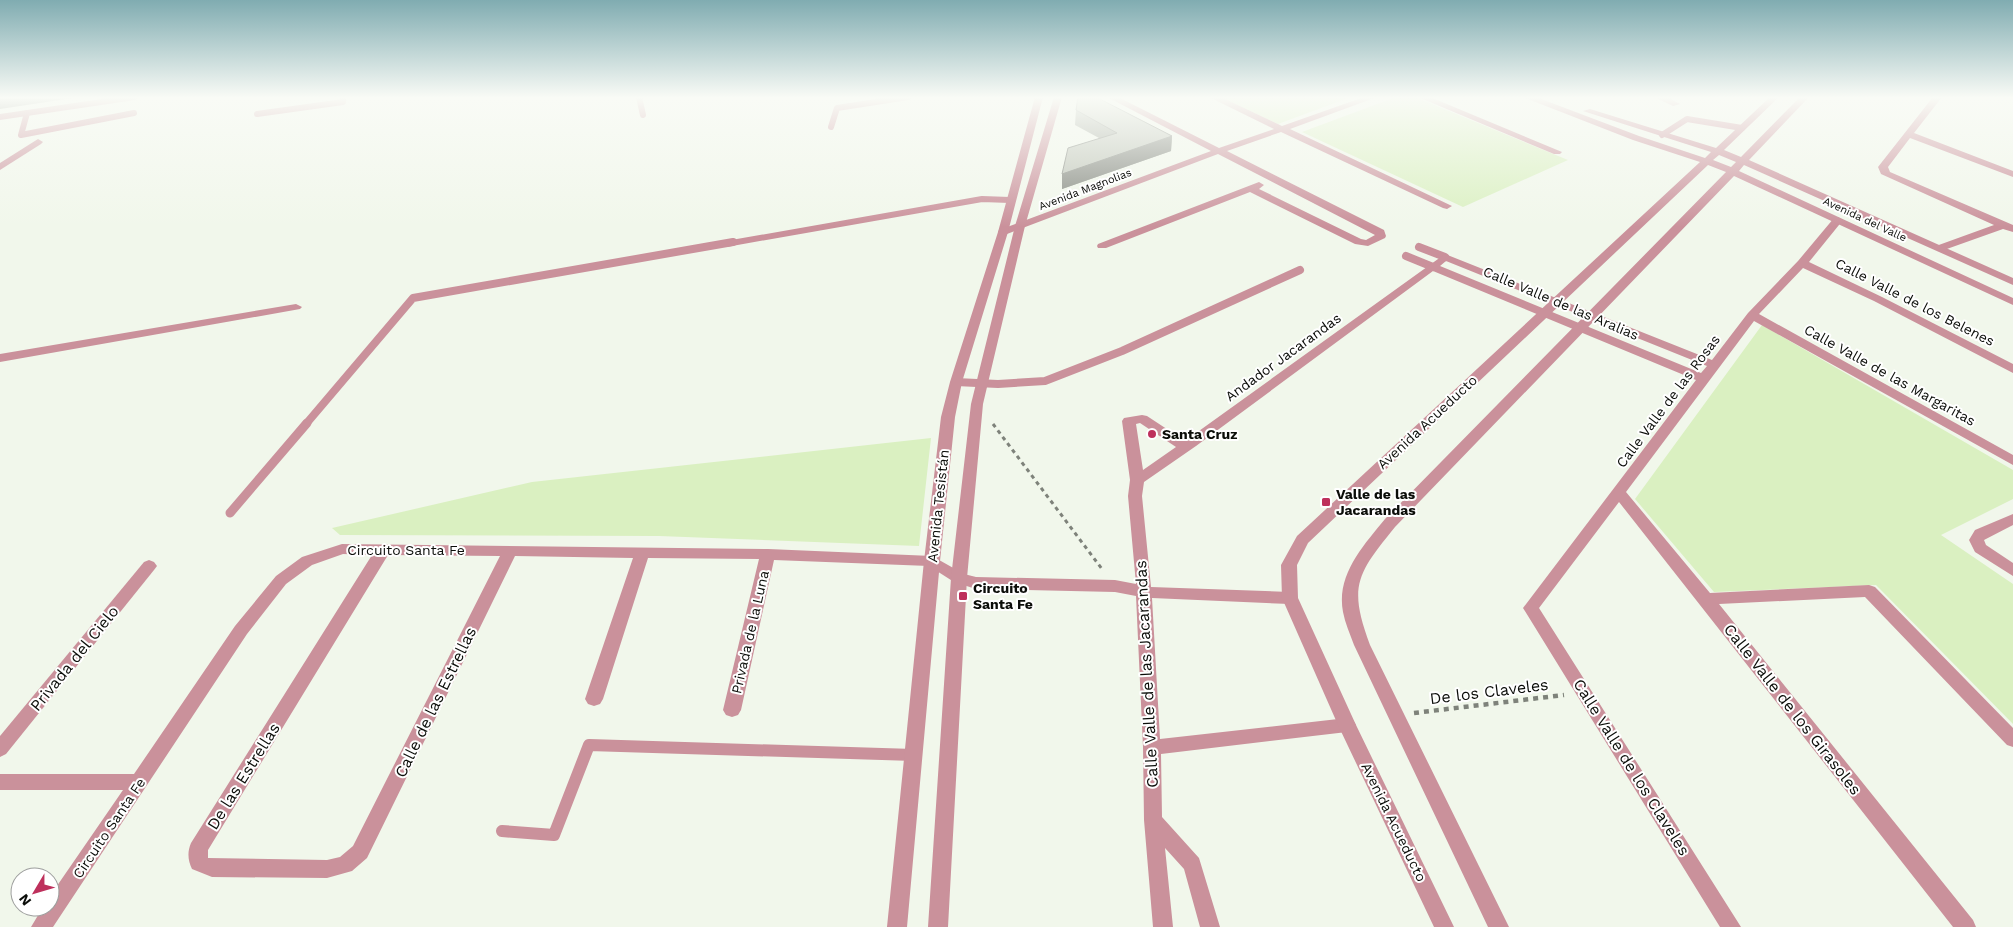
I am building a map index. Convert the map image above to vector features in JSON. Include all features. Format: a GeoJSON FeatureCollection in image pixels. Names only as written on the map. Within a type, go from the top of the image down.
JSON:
{"type":"FeatureCollection","features":[{"type":"Feature","properties":{"kind":"street","name":"Avenida Tesistán"},"geometry":{"type":"LineString","coordinates":[[897,927],[932,561],[948,417],[956,382],[1003,232],[1027,140]]}},
{"type":"Feature","properties":{"kind":"street","name":"Avenida Tesistán"},"geometry":{"type":"LineString","coordinates":[[938,927],[960,578],[977,404],[1020,226],[1045,140]]}},
{"type":"Feature","properties":{"kind":"street"},"geometry":{"type":"LineString","coordinates":[[1198,140],[1380,232],[1381,236],[1368,243],[1359,242],[1250,188]]}},
{"type":"Feature","properties":{"kind":"street","name":"Avenida Magnolias"},"geometry":{"type":"LineString","coordinates":[[1003,232],[1250,140]]}},
{"type":"Feature","properties":{"kind":"street"},"geometry":{"type":"LineString","coordinates":[[1306,140],[1446,206]]}},
{"type":"Feature","properties":{"kind":"street"},"geometry":{"type":"LineString","coordinates":[[1528,140],[1557,152]]}},
{"type":"Feature","properties":{"kind":"street","name":"Avenida del Valle"},"geometry":{"type":"LineString","coordinates":[[1643,140],[1732,171],[2013,302]]}},
{"type":"Feature","properties":{"kind":"street"},"geometry":{"type":"LineString","coordinates":[[1680,140],[1717,151]]}},
{"type":"Feature","properties":{"kind":"street","name":"Avenida Acueducto"},"geometry":{"type":"LineString","coordinates":[[1444,927],[1347,725],[1290,598],[1289,566],[1302,540],[1729,140]]}},
{"type":"Feature","properties":{"kind":"street"},"geometry":{"type":"LineString","coordinates":[[1499,927],[1362,646],[1351,610],[1351,585],[1360,560],[1390,523],[1762,140]]}},
{"type":"Feature","properties":{"kind":"street"},"geometry":{"type":"LineString","coordinates":[[1903,140],[1883,167],[1886,174],[2008,227]]}},
{"type":"Feature","properties":{"kind":"street"},"geometry":{"type":"LineString","coordinates":[[1924,140],[2013,174]]}},
{"type":"Feature","properties":{"kind":"street"},"geometry":{"type":"LineString","coordinates":[[0,167],[38,142]]}},
{"type":"Feature","properties":{"kind":"street","name":"Avenida del Valle"},"geometry":{"type":"LineString","coordinates":[[1717,151],[1940,248],[2013,282]]}},
{"type":"Feature","properties":{"kind":"street"},"geometry":{"type":"LineString","coordinates":[[1102,246],[1273,179]]}},
{"type":"Feature","properties":{"kind":"street","name":"Calle Valle de las Rosas"},"geometry":{"type":"LineString","coordinates":[[1531,608],[1752,315],[1802,263],[1838,220]]}},
{"type":"Feature","properties":{"kind":"street"},"geometry":{"type":"LineString","coordinates":[[1940,248],[2008,227]]}},
{"type":"Feature","properties":{"kind":"street","name":"Calle Valle de las Aralias"},"geometry":{"type":"LineString","coordinates":[[1445,257],[1714,365]]}},
{"type":"Feature","properties":{"kind":"street","name":"Andador Jacarandas"},"geometry":{"type":"LineString","coordinates":[[1137,480],[1445,257]]}},
{"type":"Feature","properties":{"kind":"street","name":"Calle Valle de los Belenes"},"geometry":{"type":"LineString","coordinates":[[1802,263],[1878,299],[2013,369]]}},
{"type":"Feature","properties":{"kind":"street","name":"Calle Valle de las Aralias"},"geometry":{"type":"LineString","coordinates":[[1433,267],[1704,379]]}},
{"type":"Feature","properties":{"kind":"street"},"geometry":{"type":"LineString","coordinates":[[0,358],[296,307]]}},
{"type":"Feature","properties":{"kind":"street","name":"Calle Valle de las Margaritas"},"geometry":{"type":"LineString","coordinates":[[1752,315],[2013,461]]}},
{"type":"Feature","properties":{"kind":"street","name":"Calle Valle de las Jacarandas"},"geometry":{"type":"LineString","coordinates":[[1163,927],[1153,820],[1152,747],[1144,592],[1135,496],[1137,480],[1129,421],[1142,419],[1185,447]]}},
{"type":"Feature","properties":{"kind":"street","name":"Calle Valle de los Girasoles"},"geometry":{"type":"LineString","coordinates":[[1618,492],[1706,599],[1966,927]]}},
{"type":"Feature","properties":{"kind":"street"},"geometry":{"type":"LineString","coordinates":[[2013,518],[1980,534],[1976,540],[1980,548],[2013,570]]}},
{"type":"Feature","properties":{"kind":"street","name":"Circuito Santa Fe"},"geometry":{"type":"LineString","coordinates":[[41,927],[241,630],[281,580],[307,562],[342,549],[768,554],[932,561]]}},
{"type":"Feature","properties":{"kind":"street","name":"De las Estrellas"},"geometry":{"type":"LineString","coordinates":[[360,852],[345,865],[327,869],[212,868],[199,863],[198,849],[383,550]]}},
{"type":"Feature","properties":{"kind":"street","name":"Calle de las Estrellas"},"geometry":{"type":"LineString","coordinates":[[360,852],[510,551]]}},
{"type":"Feature","properties":{"kind":"street"},"geometry":{"type":"LineString","coordinates":[[594,699],[642,552]]}},
{"type":"Feature","properties":{"kind":"street","name":"Privada de la Luna"},"geometry":{"type":"LineString","coordinates":[[732,710],[768,554]]}},
{"type":"Feature","properties":{"kind":"street"},"geometry":{"type":"LineString","coordinates":[[932,561],[960,578],[976,583],[1114,586],[1144,592],[1290,598]]}},
{"type":"Feature","properties":{"kind":"street","name":"Privada del Cielo"},"geometry":{"type":"LineString","coordinates":[[0,749],[149,566]]}},
{"type":"Feature","properties":{"kind":"street"},"geometry":{"type":"LineString","coordinates":[[1706,599],[1869,591],[2013,740]]}},
{"type":"Feature","properties":{"kind":"street","name":"Calle Valle de los Claveles"},"geometry":{"type":"LineString","coordinates":[[1531,608],[1732,927]]}},
{"type":"Feature","properties":{"kind":"street"},"geometry":{"type":"LineString","coordinates":[[1152,747],[1347,725]]}},
{"type":"Feature","properties":{"kind":"street"},"geometry":{"type":"LineString","coordinates":[[0,782],[140,782]]}},
{"type":"Feature","properties":{"kind":"street"},"geometry":{"type":"LineString","coordinates":[[1153,820],[1192,864],[1210,927]]}},
{"type":"Feature","properties":{"kind":"lane"},"geometry":{"type":"LineString","coordinates":[[230,512],[413,298],[982,200],[1010,200]]}},
{"type":"Feature","properties":{"kind":"lane","name":"Calle Valle de las Aralias"},"geometry":{"type":"LineString","coordinates":[[1419,247],[1445,257]]}},
{"type":"Feature","properties":{"kind":"lane","name":"Calle Valle de las Aralias"},"geometry":{"type":"LineString","coordinates":[[1406,256],[1433,267]]}},
{"type":"Feature","properties":{"kind":"lane"},"geometry":{"type":"LineString","coordinates":[[956,382],[1045,381],[1122,351],[1300,270]]}},
{"type":"Feature","properties":{"kind":"lane"},"geometry":{"type":"LineString","coordinates":[[502,831],[554,835],[589,745],[914,755]]}},
{"type":"Feature","properties":{"kind":"path"},"geometry":{"type":"LineString","coordinates":[[977,404],[1114,586]]}},
{"type":"Feature","properties":{"kind":"path","name":"De los Claveles"},"geometry":{"type":"LineString","coordinates":[[1396,715],[1585,692]]}},
{"type":"Feature","properties":{"kind":"green space"},"geometry":{"type":"Polygon","coordinates":[[[1320,140],[1520,140],[1568,160],[1463,207],[1320,140]]]}},
{"type":"Feature","properties":{"kind":"green space"},"geometry":{"type":"Polygon","coordinates":[[[1762,325],[2013,470],[2013,499],[1941,535],[2013,584],[2013,724],[1876,585],[1714,592],[1635,499],[1762,325]]]}},
{"type":"Feature","properties":{"kind":"green space"},"geometry":{"type":"Polygon","coordinates":[[[931,438],[919,546],[659,536],[340,535],[332,528],[532,482],[931,438]]]}},
{"type":"Feature","properties":{"kind":"building"},"geometry":{"type":"Polygon","coordinates":[[[1093,140],[1160,140],[1062,174],[1068,148],[1093,140]]]}},
{"type":"Feature","properties":{"kind":"place","name":"Santa Cruz"},"geometry":{"type":"Point","coordinates":[1152,434]}},
{"type":"Feature","properties":{"kind":"place","name":"Valle de las Jacarandas"},"geometry":{"type":"Point","coordinates":[1326,502]}},
{"type":"Feature","properties":{"kind":"place","name":"Circuito Santa Fe"},"geometry":{"type":"Point","coordinates":[963,596]}}]}
